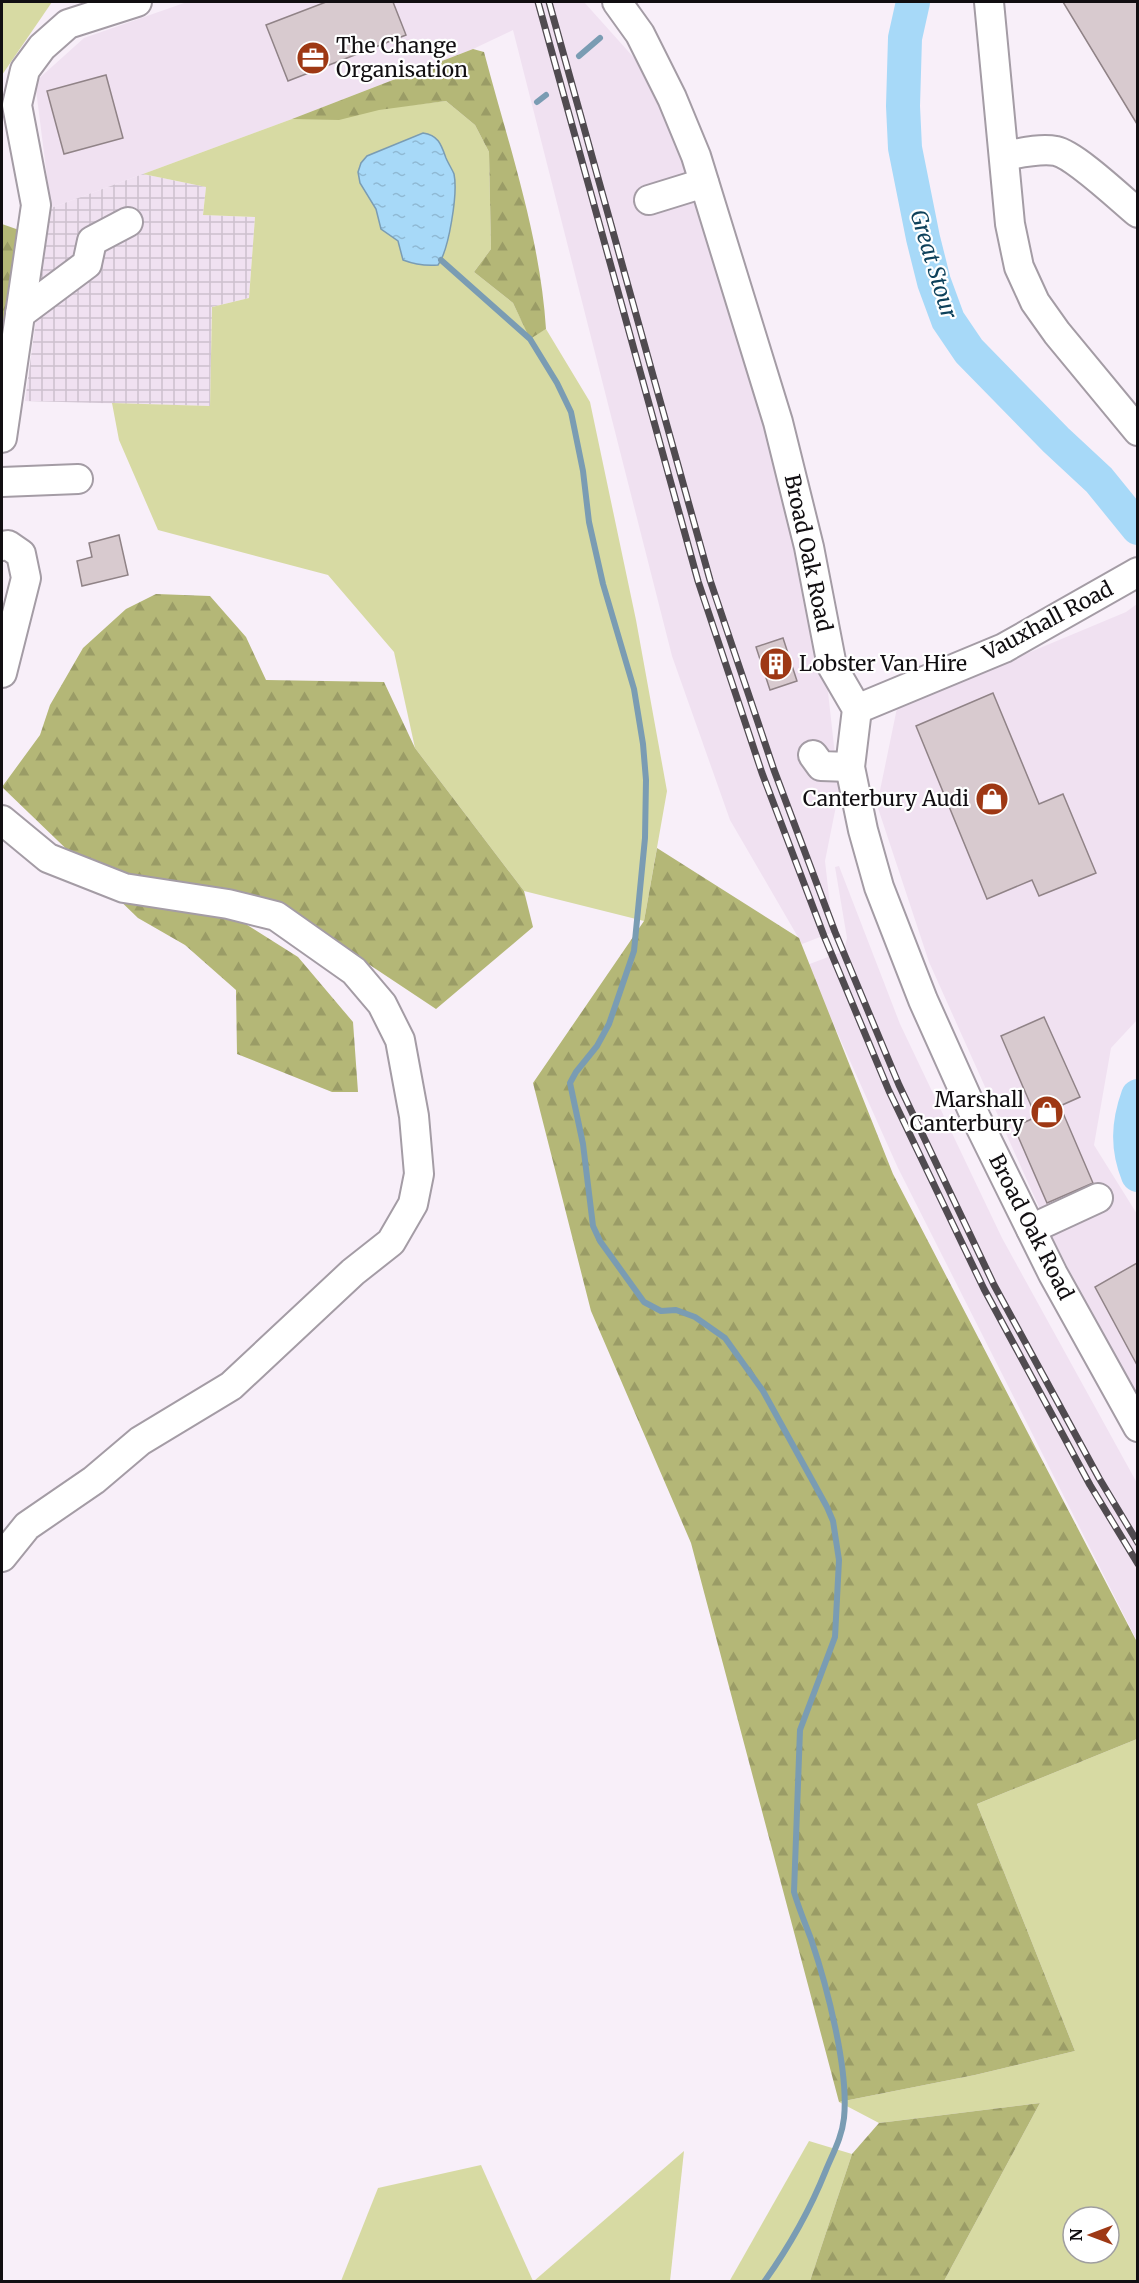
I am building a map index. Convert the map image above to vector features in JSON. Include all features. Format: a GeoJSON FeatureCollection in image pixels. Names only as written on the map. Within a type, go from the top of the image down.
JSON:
{"type":"FeatureCollection","features":[{"type":"Feature","properties":{"kind":"street"},"geometry":{"type":"LineString","coordinates":[[2,438],[36,205],[11,129],[26,70],[42,47],[68,24],[137,2]]}},
{"type":"Feature","properties":{"kind":"street","name":"Broad Oak Road"},"geometry":{"type":"LineString","coordinates":[[617,2],[640,34],[672,98],[704,183],[778,422],[809,547],[832,666],[857,709],[850,767],[863,830],[879,887],[902,950],[976,1118],[1031,1229],[1127,1389],[1137,1427]]}},
{"type":"Feature","properties":{"kind":"street"},"geometry":{"type":"LineString","coordinates":[[989,2],[1010,224],[1019,267],[1035,302],[1057,333],[1137,431]]}},
{"type":"Feature","properties":{"kind":"street"},"geometry":{"type":"LineString","coordinates":[[1004,156],[1037,151],[1057,151],[1083,167],[1137,213]]}},
{"type":"Feature","properties":{"kind":"street"},"geometry":{"type":"LineString","coordinates":[[649,200],[704,183]]}},
{"type":"Feature","properties":{"kind":"street"},"geometry":{"type":"LineString","coordinates":[[20,314],[87,264],[92,240],[128,222]]}},
{"type":"Feature","properties":{"kind":"street"},"geometry":{"type":"LineString","coordinates":[[2,482],[78,479]]}},
{"type":"Feature","properties":{"kind":"street"},"geometry":{"type":"LineString","coordinates":[[2,546],[8,545],[21,554],[26,578],[2,673]]}},
{"type":"Feature","properties":{"kind":"street","name":"Vauxhall Road"},"geometry":{"type":"LineString","coordinates":[[857,709],[1004,648],[1133,574]]}},
{"type":"Feature","properties":{"kind":"street"},"geometry":{"type":"LineString","coordinates":[[813,755],[820,766],[850,767]]}},
{"type":"Feature","properties":{"kind":"street"},"geometry":{"type":"LineString","coordinates":[[2,820],[48,858],[124,888],[228,904],[276,916],[354,971],[382,1004],[400,1040],[414,1116],[419,1174],[413,1204],[391,1242],[353,1272],[231,1386],[140,1441],[94,1480],[27,1526],[2,1557]]}},
{"type":"Feature","properties":{"kind":"street"},"geometry":{"type":"LineString","coordinates":[[1031,1229],[1098,1198]]}},
{"type":"Feature","properties":{"kind":"shaded area"},"geometry":{"type":"Polygon","coordinates":[[[187,2],[584,2],[636,60],[682,151],[772,425],[825,665],[839,791],[825,861],[833,932],[802,944],[730,820],[672,656],[513,30],[473,49],[292,119],[51,208],[35,82],[84,38],[187,2]]]}},
{"type":"Feature","properties":{"kind":"shaded area"},"geometry":{"type":"Polygon","coordinates":[[[143,174],[206,187],[203,215],[255,217],[249,298],[212,307],[210,406],[25,401],[51,208],[143,174]]]}},
{"type":"Feature","properties":{"kind":"shaded area"},"geometry":{"type":"Polygon","coordinates":[[[1137,604],[1137,1020],[1111,1048],[1094,1145],[1137,1214],[1137,1400],[1056,1245],[929,962],[877,805],[897,708],[1126,612],[1137,604]]]}},
{"type":"Feature","properties":{"kind":"shaded area"},"geometry":{"type":"Polygon","coordinates":[[[839,866],[900,1024],[1002,1238],[1137,1483],[1137,1641],[898,1168],[807,965],[844,951],[847,938],[835,867],[839,866]]]}},
{"type":"Feature","properties":{"kind":"green space"},"geometry":{"type":"Polygon","coordinates":[[[2,2],[52,2],[2,75],[2,2]]]}},
{"type":"Feature","properties":{"kind":"green space"},"geometry":{"type":"Polygon","coordinates":[[[473,49],[484,52],[522,189],[537,259],[546,329],[530,339],[513,303],[474,272],[491,249],[489,152],[475,125],[446,101],[379,110],[339,120],[292,119],[473,49]]]}},
{"type":"Feature","properties":{"kind":"green space"},"geometry":{"type":"Polygon","coordinates":[[[446,101],[475,125],[489,152],[491,249],[474,272],[513,303],[530,338],[546,329],[590,402],[636,620],[667,791],[644,921],[524,891],[415,748],[394,652],[328,575],[158,530],[119,440],[112,403],[210,406],[212,307],[249,298],[255,217],[203,215],[206,187],[143,174],[292,119],[446,101]]]}},
{"type":"Feature","properties":{"kind":"green space"},"geometry":{"type":"Polygon","coordinates":[[[2,224],[19,230],[2,359],[2,224]]]}},
{"type":"Feature","properties":{"kind":"green space"},"geometry":{"type":"Polygon","coordinates":[[[156,594],[210,596],[246,637],[266,680],[384,682],[415,748],[524,891],[533,927],[436,1009],[272,900],[244,923],[298,957],[353,1022],[358,1092],[332,1092],[237,1054],[236,990],[185,945],[138,918],[2,787],[40,735],[50,705],[83,648],[126,609],[156,594]]]}},
{"type":"Feature","properties":{"kind":"green space"},"geometry":{"type":"Polygon","coordinates":[[[657,848],[799,938],[893,1174],[1137,1642],[1137,1739],[977,1804],[1075,2051],[975,2075],[839,2102],[691,1543],[591,1311],[533,1083],[644,921],[657,848]]]}},
{"type":"Feature","properties":{"kind":"green space"},"geometry":{"type":"Polygon","coordinates":[[[1137,1739],[1137,2281],[944,2281],[1040,2103],[879,2123],[839,2102],[975,2075],[1075,2051],[977,1804],[1137,1739]]]}},
{"type":"Feature","properties":{"kind":"green space"},"geometry":{"type":"Polygon","coordinates":[[[1040,2103],[944,2281],[810,2281],[852,2154],[879,2123],[1040,2103]]]}},
{"type":"Feature","properties":{"kind":"green space"},"geometry":{"type":"Polygon","coordinates":[[[809,2141],[852,2154],[810,2281],[729,2282],[809,2141]]]}},
{"type":"Feature","properties":{"kind":"green space"},"geometry":{"type":"Polygon","coordinates":[[[684,2151],[670,2281],[534,2281],[684,2151]]]}},
{"type":"Feature","properties":{"kind":"green space"},"geometry":{"type":"Polygon","coordinates":[[[481,2165],[533,2281],[341,2281],[378,2188],[481,2165]]]}},
{"type":"Feature","properties":{"kind":"water"},"geometry":{"type":"Polygon","coordinates":[[[423,133],[438,141],[454,174],[455,194],[452,221],[446,247],[438,265],[420,265],[403,260],[398,241],[381,229],[376,209],[360,183],[358,172],[367,156],[423,133]]]}},
{"type":"Feature","properties":{"kind":"building","name":"The Change Organisation"},"geometry":{"type":"Polygon","coordinates":[[[326,2],[393,2],[406,35],[288,81],[266,25],[326,2]]]}},
{"type":"Feature","properties":{"kind":"building"},"geometry":{"type":"Polygon","coordinates":[[[1063,2],[1137,2],[1137,124],[1063,2]]]}},
{"type":"Feature","properties":{"kind":"building"},"geometry":{"type":"Polygon","coordinates":[[[106,75],[123,138],[64,154],[47,91],[106,75]]]}},
{"type":"Feature","properties":{"kind":"building"},"geometry":{"type":"Polygon","coordinates":[[[119,535],[128,575],[82,586],[77,561],[92,557],[89,543],[119,535]]]}},
{"type":"Feature","properties":{"kind":"building","name":"Lobster Van Hire"},"geometry":{"type":"Polygon","coordinates":[[[783,638],[797,681],[770,690],[756,647],[783,638]]]}},
{"type":"Feature","properties":{"kind":"building","name":"Canterbury Audi"},"geometry":{"type":"Polygon","coordinates":[[[993,693],[1039,804],[1063,794],[1096,873],[1039,896],[1032,880],[987,899],[916,726],[993,693]]]}},
{"type":"Feature","properties":{"kind":"building"},"geometry":{"type":"Polygon","coordinates":[[[1044,1017],[1080,1097],[1060,1106],[1093,1183],[1047,1203],[1014,1127],[1036,1117],[1001,1036],[1044,1017]]]}},
{"type":"Feature","properties":{"kind":"building"},"geometry":{"type":"Polygon","coordinates":[[[1137,1263],[1137,1365],[1095,1287],[1137,1263]]]}},
{"type":"Feature","properties":{"kind":"waterway","name":"Great Stour"},"geometry":{"type":"LineString","coordinates":[[913,2],[905,38],[903,106],[905,148],[923,238],[934,282],[948,320],[969,351],[1056,440],[1099,480],[1138,528]]}},
{"type":"Feature","properties":{"kind":"waterway"},"geometry":{"type":"LineString","coordinates":[[579,56],[600,38]]}},
{"type":"Feature","properties":{"kind":"waterway"},"geometry":{"type":"LineString","coordinates":[[537,102],[546,95]]}},
{"type":"Feature","properties":{"kind":"waterway"},"geometry":{"type":"LineString","coordinates":[[441,260],[530,339],[557,383],[571,412],[583,471],[589,522],[603,584],[634,689],[643,744],[646,780],[645,838],[634,951],[609,1024],[597,1046],[570,1083],[583,1144],[593,1226],[600,1241],[644,1302],[661,1311],[676,1310],[695,1317],[725,1338],[763,1391],[833,1521],[839,1560],[835,1637],[800,1730],[794,1892],[811,1939],[830,2004],[843,2076],[844,2118],[837,2145],[806,2214],[764,2282]]}},
{"type":"Feature","properties":{"kind":"waterway","name":"Great Stour"},"geometry":{"type":"LineString","coordinates":[[1138,1096],[1132,1116],[1130,1136],[1134,1165],[1138,1175]]}},
{"type":"Feature","properties":{"kind":"railway"},"geometry":{"type":"LineString","coordinates":[[538,2],[698,581],[762,773],[824,936],[889,1091],[984,1289],[1090,1485],[1138,1564]]}},
{"type":"Feature","properties":{"kind":"railway"},"geometry":{"type":"LineString","coordinates":[[549,2],[710,580],[774,770],[835,932],[899,1085],[994,1285],[1099,1478],[1138,1543]]}},
{"type":"Feature","properties":{"kind":"place","name":"The Change Organisation"},"geometry":{"type":"Point","coordinates":[313,58]}},
{"type":"Feature","properties":{"kind":"place","name":"Lobster Van Hire"},"geometry":{"type":"Point","coordinates":[776,664]}},
{"type":"Feature","properties":{"kind":"place","name":"Canterbury Audi"},"geometry":{"type":"Point","coordinates":[992,799]}},
{"type":"Feature","properties":{"kind":"place","name":"Marshall Canterbury"},"geometry":{"type":"Point","coordinates":[1047,1112]}}]}
